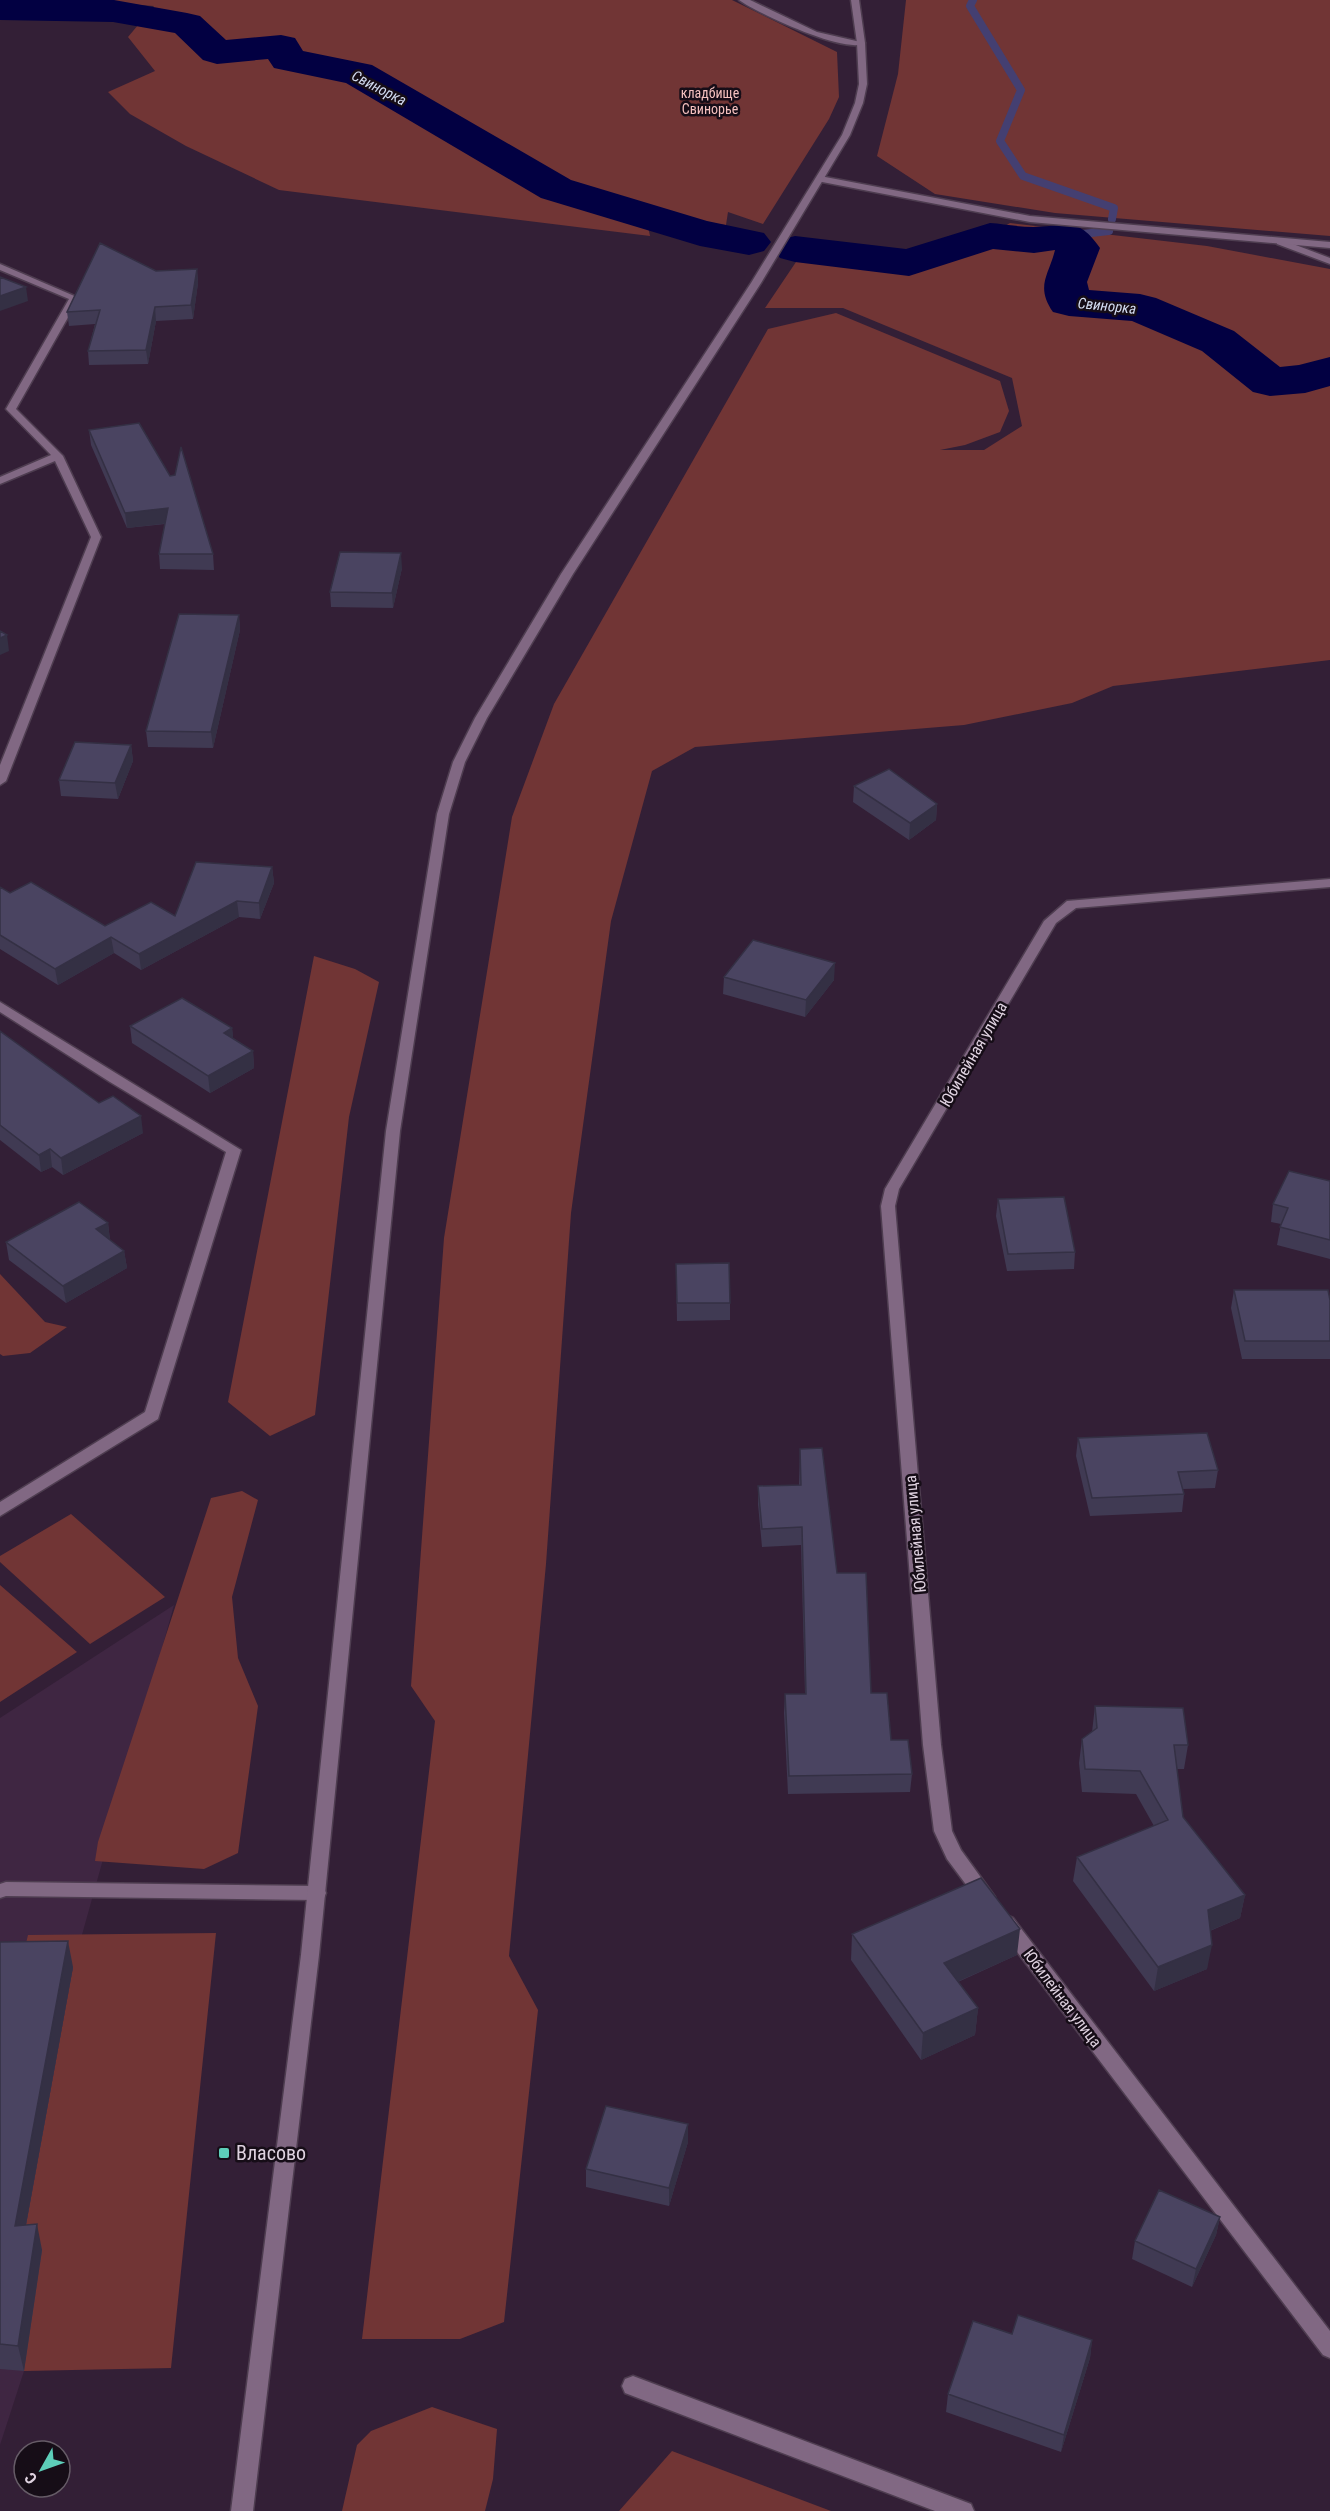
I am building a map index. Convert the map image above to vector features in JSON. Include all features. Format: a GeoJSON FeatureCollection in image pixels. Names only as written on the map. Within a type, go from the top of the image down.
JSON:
{"type":"FeatureCollection","features":[{"type":"Feature","properties":{"kind":"street"},"geometry":{"type":"LineString","coordinates":[[743,0],[821,38],[861,43]]}},
{"type":"Feature","properties":{"kind":"street"},"geometry":{"type":"LineString","coordinates":[[242,2511],[317,1893],[393,1131],[443,814],[459,762],[482,718],[567,574],[746,298],[843,141],[859,103],[863,84],[861,43],[855,0]]}},
{"type":"Feature","properties":{"kind":"street"},"geometry":{"type":"LineString","coordinates":[[820,179],[883,189],[981,212],[1030,219],[1280,242],[1330,244]]}},
{"type":"Feature","properties":{"kind":"street"},"geometry":{"type":"LineString","coordinates":[[1280,242],[1330,261]]}},
{"type":"Feature","properties":{"kind":"street"},"geometry":{"type":"LineString","coordinates":[[0,267],[75,298],[11,409],[58,456],[96,537],[0,781]]}},
{"type":"Feature","properties":{"kind":"street"},"geometry":{"type":"LineString","coordinates":[[0,481],[58,456]]}},
{"type":"Feature","properties":{"kind":"street","name":"Юбилейная улица"},"geometry":{"type":"LineString","coordinates":[[1330,883],[1072,904],[1058,913],[1051,921],[892,1189],[888,1206],[932,1745],[944,1831],[954,1854],[1330,2348]]}},
{"type":"Feature","properties":{"kind":"street"},"geometry":{"type":"LineString","coordinates":[[0,1006],[115,1079],[234,1150],[152,1415],[0,1510]]}},
{"type":"Feature","properties":{"kind":"street"},"geometry":{"type":"LineString","coordinates":[[0,1891],[6,1889],[317,1893]]}},
{"type":"Feature","properties":{"kind":"street"},"geometry":{"type":"LineString","coordinates":[[633,2386],[963,2511]]}},
{"type":"Feature","properties":{"kind":"shaded area"},"geometry":{"type":"Polygon","coordinates":[[[174,1605],[73,1967],[42,2250],[24,2371],[0,2445],[0,1718],[174,1605]]]}},
{"type":"Feature","properties":{"kind":"green space","name":"кладбище Свинорье"},"geometry":{"type":"Polygon","coordinates":[[[65,0],[732,0],[837,52],[839,97],[829,119],[763,224],[728,212],[726,225],[646,217],[650,236],[279,190],[186,146],[130,114],[108,92],[155,71],[128,37],[154,6],[65,0]]]}},
{"type":"Feature","properties":{"kind":"green space"},"geometry":{"type":"Polygon","coordinates":[[[906,0],[1330,0],[1330,236],[1055,213],[935,194],[877,156],[898,74],[906,0]]]}},
{"type":"Feature","properties":{"kind":"green space"},"geometry":{"type":"Polygon","coordinates":[[[1010,223],[1207,246],[1330,269],[1330,660],[1113,686],[1072,703],[964,725],[695,747],[652,771],[611,921],[571,1213],[546,1564],[509,1956],[538,2010],[504,2322],[460,2339],[362,2339],[435,1721],[411,1686],[444,1238],[512,817],[554,704],[768,329],[836,313],[1000,381],[1009,411],[1000,432],[965,445],[940,450],[984,450],[1022,426],[1012,378],[843,308],[765,308],[798,259],[867,269],[945,260],[1010,223]]]}},
{"type":"Feature","properties":{"kind":"green space"},"geometry":{"type":"Polygon","coordinates":[[[314,956],[355,969],[379,982],[349,1117],[315,1415],[270,1436],[228,1402],[314,956]]]}},
{"type":"Feature","properties":{"kind":"green space"},"geometry":{"type":"Polygon","coordinates":[[[0,1274],[45,1322],[67,1327],[30,1353],[3,1356],[0,1354],[0,1274]]]}},
{"type":"Feature","properties":{"kind":"green space"},"geometry":{"type":"Polygon","coordinates":[[[242,1491],[258,1500],[232,1597],[238,1658],[258,1706],[238,1853],[204,1869],[95,1861],[98,1842],[211,1498],[242,1491]]]}},
{"type":"Feature","properties":{"kind":"green space"},"geometry":{"type":"Polygon","coordinates":[[[71,1514],[165,1597],[90,1644],[0,1562],[0,1556],[71,1514]]]}},
{"type":"Feature","properties":{"kind":"green space"},"geometry":{"type":"Polygon","coordinates":[[[0,1585],[77,1652],[0,1702],[0,1585]]]}},
{"type":"Feature","properties":{"kind":"green space"},"geometry":{"type":"Polygon","coordinates":[[[216,1933],[171,2368],[24,2371],[21,2252],[73,1967],[20,1968],[28,1935],[216,1933]]]}},
{"type":"Feature","properties":{"kind":"green space"},"geometry":{"type":"Polygon","coordinates":[[[432,2407],[497,2429],[493,2479],[485,2511],[342,2511],[357,2445],[371,2431],[432,2407]]]}},
{"type":"Feature","properties":{"kind":"green space"},"geometry":{"type":"Polygon","coordinates":[[[672,2451],[831,2511],[619,2511],[672,2451]]]}},
{"type":"Feature","properties":{"kind":"building"},"geometry":{"type":"Polygon","coordinates":[[[100,243],[156,271],[197,269],[191,305],[155,307],[146,350],[88,351],[100,310],[67,312],[100,243]]]}},
{"type":"Feature","properties":{"kind":"building"},"geometry":{"type":"Polygon","coordinates":[[[0,277],[26,287],[0,296],[0,277]]]}},
{"type":"Feature","properties":{"kind":"building"},"geometry":{"type":"Polygon","coordinates":[[[139,423],[170,476],[175,475],[181,447],[213,554],[159,554],[168,508],[125,513],[89,430],[139,423]]]}},
{"type":"Feature","properties":{"kind":"building"},"geometry":{"type":"Polygon","coordinates":[[[340,552],[401,553],[392,593],[330,592],[340,552]]]}},
{"type":"Feature","properties":{"kind":"building"},"geometry":{"type":"Polygon","coordinates":[[[179,614],[239,615],[211,732],[146,731],[179,614]]]}},
{"type":"Feature","properties":{"kind":"building"},"geometry":{"type":"Polygon","coordinates":[[[0,631],[7,635],[0,638],[0,631]]]}},
{"type":"Feature","properties":{"kind":"building"},"geometry":{"type":"Polygon","coordinates":[[[75,742],[131,745],[115,783],[59,780],[75,742]]]}},
{"type":"Feature","properties":{"kind":"building"},"geometry":{"type":"Polygon","coordinates":[[[889,769],[937,804],[910,823],[854,786],[889,769]]]}},
{"type":"Feature","properties":{"kind":"building"},"geometry":{"type":"Polygon","coordinates":[[[196,862],[272,867],[259,903],[237,901],[139,954],[111,937],[55,969],[0,935],[0,887],[10,893],[31,882],[105,926],[151,902],[175,916],[196,862]]]}},
{"type":"Feature","properties":{"kind":"building"},"geometry":{"type":"Polygon","coordinates":[[[753,940],[835,963],[806,1000],[724,977],[753,940]]]}},
{"type":"Feature","properties":{"kind":"building"},"geometry":{"type":"Polygon","coordinates":[[[182,998],[232,1028],[224,1033],[253,1051],[208,1076],[130,1026],[182,998]]]}},
{"type":"Feature","properties":{"kind":"building"},"geometry":{"type":"Polygon","coordinates":[[[0,1031],[99,1103],[113,1096],[141,1116],[61,1158],[50,1149],[39,1155],[0,1125],[0,1031]]]}},
{"type":"Feature","properties":{"kind":"building"},"geometry":{"type":"Polygon","coordinates":[[[1289,1171],[1330,1181],[1330,1240],[1280,1227],[1288,1208],[1273,1204],[1289,1171]]]}},
{"type":"Feature","properties":{"kind":"building"},"geometry":{"type":"Polygon","coordinates":[[[1064,1197],[1075,1252],[1008,1254],[998,1199],[1064,1197]]]}},
{"type":"Feature","properties":{"kind":"building"},"geometry":{"type":"Polygon","coordinates":[[[79,1202],[108,1223],[96,1229],[124,1251],[63,1286],[6,1242],[79,1202]]]}},
{"type":"Feature","properties":{"kind":"building"},"geometry":{"type":"Polygon","coordinates":[[[729,1263],[730,1303],[677,1303],[676,1264],[729,1263]]]}},
{"type":"Feature","properties":{"kind":"building"},"geometry":{"type":"Polygon","coordinates":[[[1234,1290],[1328,1290],[1330,1341],[1245,1341],[1234,1290]]]}},
{"type":"Feature","properties":{"kind":"building"},"geometry":{"type":"Polygon","coordinates":[[[1207,1433],[1218,1470],[1178,1472],[1184,1494],[1092,1498],[1078,1438],[1207,1433]]]}},
{"type":"Feature","properties":{"kind":"building"},"geometry":{"type":"Polygon","coordinates":[[[822,1448],[837,1573],[866,1573],[871,1693],[887,1693],[891,1740],[908,1740],[912,1774],[789,1776],[785,1694],[806,1694],[802,1527],[762,1529],[758,1486],[801,1485],[800,1449],[822,1448]]]}},
{"type":"Feature","properties":{"kind":"building"},"geometry":{"type":"Polygon","coordinates":[[[1095,1706],[1183,1708],[1188,1745],[1174,1745],[1183,1817],[1245,1895],[1208,1910],[1212,1945],[1158,1967],[1077,1857],[1168,1820],[1140,1771],[1085,1769],[1082,1739],[1097,1728],[1095,1706]]]}},
{"type":"Feature","properties":{"kind":"building"},"geometry":{"type":"Polygon","coordinates":[[[981,1878],[1020,1929],[944,1963],[978,2008],[923,2033],[852,1934],[981,1878]]]}},
{"type":"Feature","properties":{"kind":"building"},"geometry":{"type":"Polygon","coordinates":[[[68,1941],[15,2226],[37,2224],[18,2346],[0,2344],[0,1942],[68,1941]]]}},
{"type":"Feature","properties":{"kind":"building"},"geometry":{"type":"Polygon","coordinates":[[[606,2106],[688,2124],[669,2188],[586,2169],[606,2106]]]}},
{"type":"Feature","properties":{"kind":"building"},"geometry":{"type":"Polygon","coordinates":[[[1159,2190],[1220,2217],[1196,2269],[1135,2241],[1159,2190]]]}},
{"type":"Feature","properties":{"kind":"building"},"geometry":{"type":"Polygon","coordinates":[[[1018,2315],[1092,2340],[1064,2435],[948,2394],[973,2321],[1012,2334],[1018,2315]]]}},
{"type":"Feature","properties":{"kind":"waterway"},"geometry":{"type":"LineString","coordinates":[[973,0],[970,6],[1021,90],[1000,141],[1023,176],[1114,208],[1112,219]]}},
{"type":"Feature","properties":{"kind":"waterway","name":"Свинорка"},"geometry":{"type":"LineString","coordinates":[[0,9],[113,11],[187,24],[217,52],[281,46],[288,60],[358,73],[556,189],[700,233],[749,242]]}},
{"type":"Feature","properties":{"kind":"waterway"},"geometry":{"type":"LineString","coordinates":[[1064,236],[1109,231]]}},
{"type":"Feature","properties":{"kind":"waterway","name":"Свинорка"},"geometry":{"type":"LineString","coordinates":[[795,249],[909,263],[990,236],[1034,240],[1064,236],[1078,248],[1065,282],[1069,302],[1140,308],[1218,341],[1270,382],[1305,379],[1330,372]]}},
{"type":"Feature","properties":{"kind":"place","name":"Власово"},"geometry":{"type":"Point","coordinates":[224,2153]}}]}
